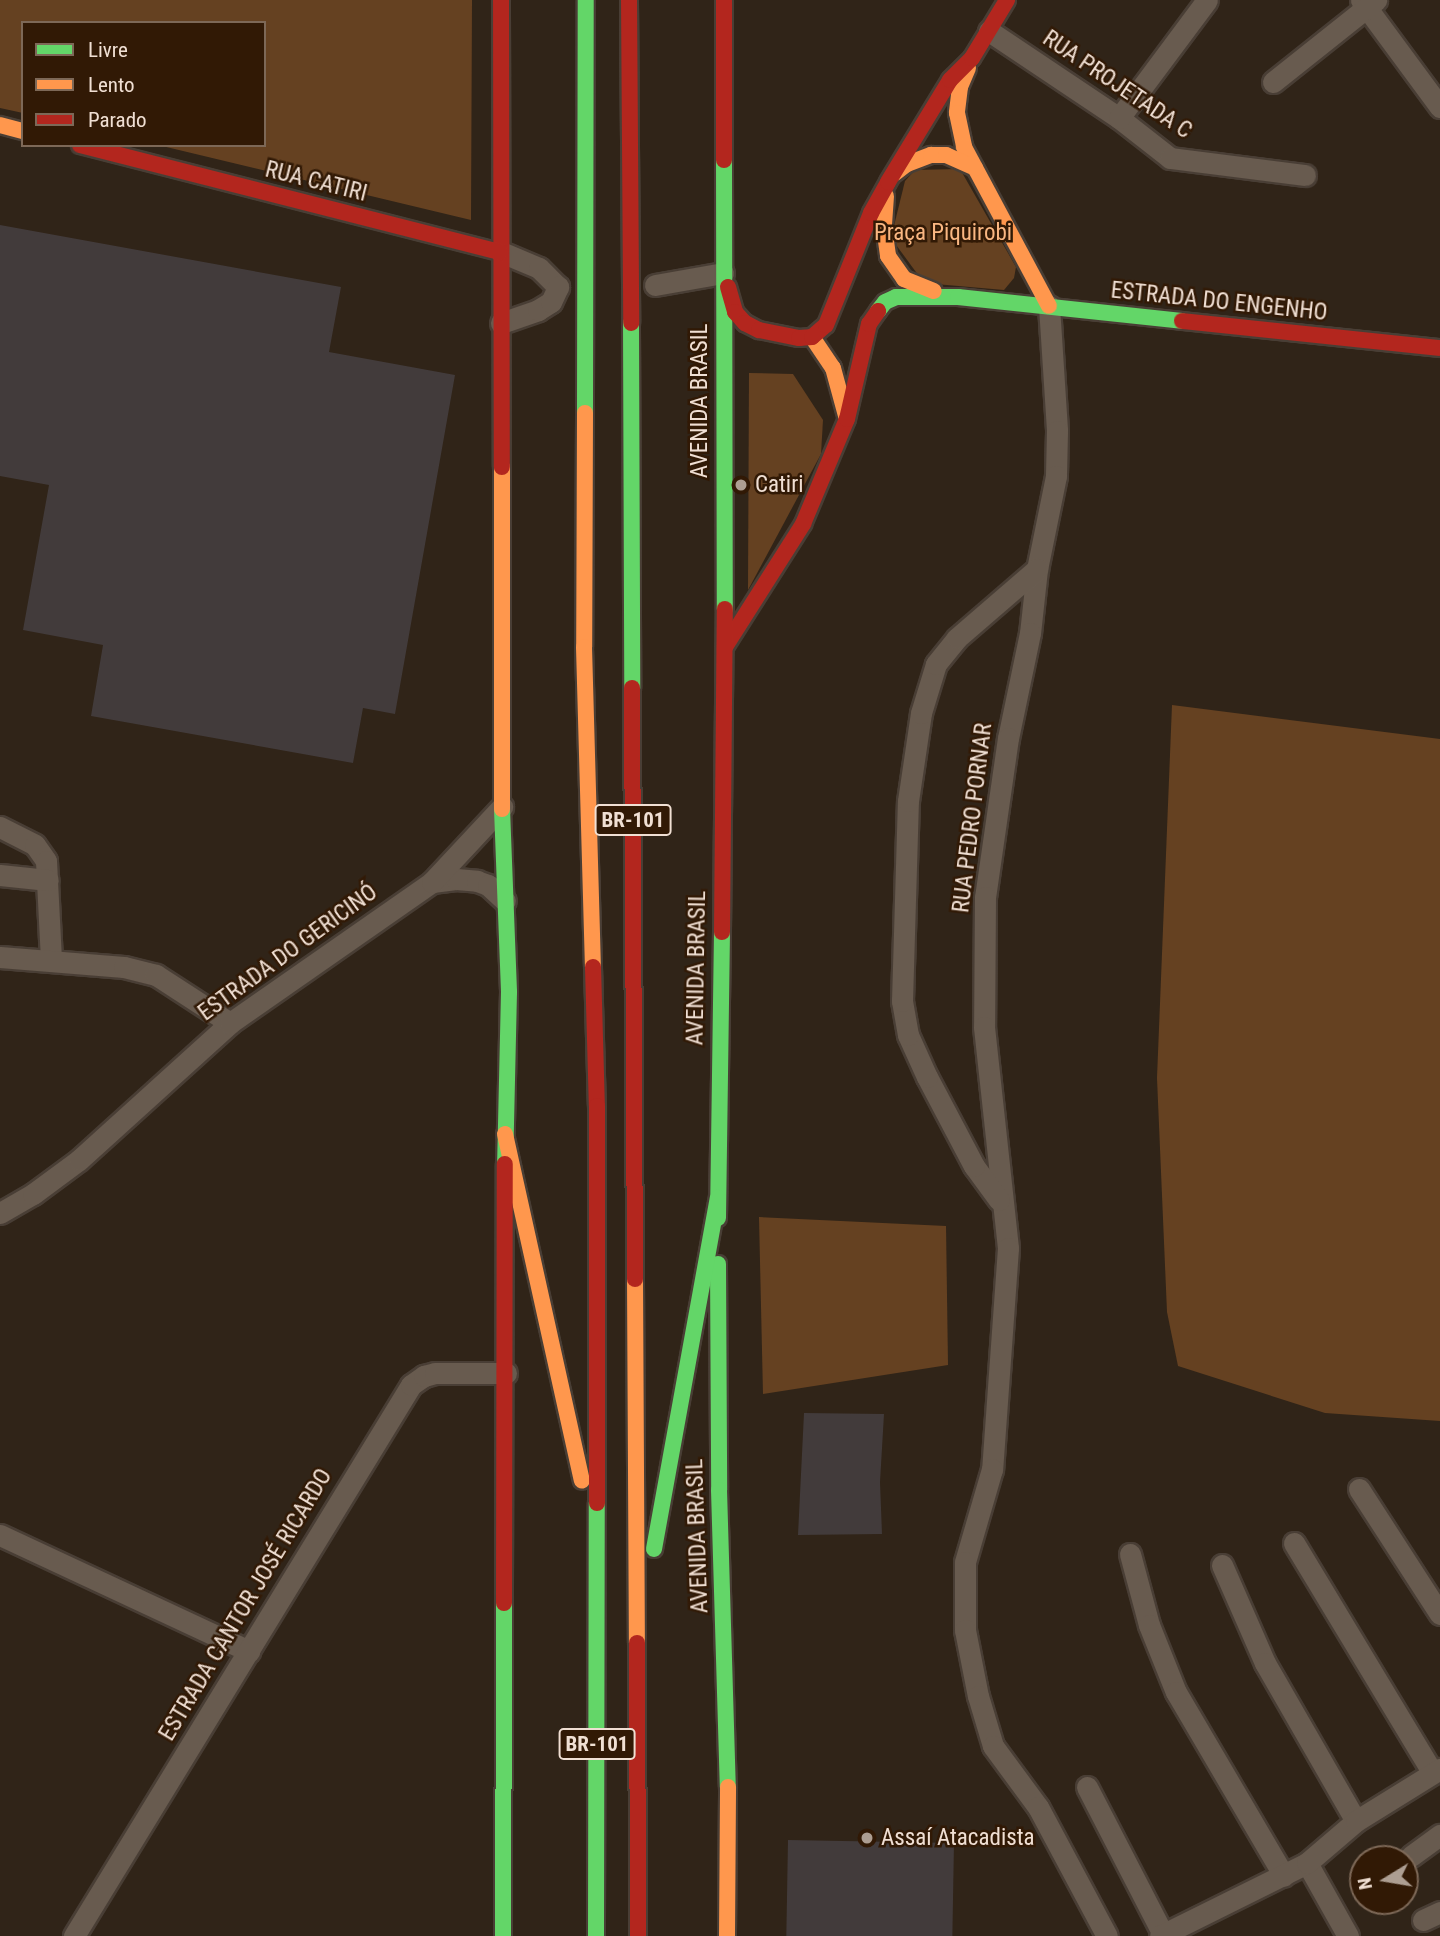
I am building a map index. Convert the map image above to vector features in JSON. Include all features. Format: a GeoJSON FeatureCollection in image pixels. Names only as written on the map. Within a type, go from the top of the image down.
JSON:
{"type":"FeatureCollection","features":[{"type":"Feature","properties":{"kind":"main road"},"geometry":{"type":"LineString","coordinates":[[501,0],[502,807],[509,992],[505,1134],[503,1936]]}},
{"type":"Feature","properties":{"kind":"main road","name":"BR-101"},"geometry":{"type":"LineString","coordinates":[[586,0],[584,647],[597,1106],[596,1936]]}},
{"type":"Feature","properties":{"kind":"main road","name":"BR-101"},"geometry":{"type":"LineString","coordinates":[[629,0],[638,1936]]}},
{"type":"Feature","properties":{"kind":"main road","name":"AVENIDA BRASIL"},"geometry":{"type":"LineString","coordinates":[[724,0],[725,647],[718,1198],[719,1490],[728,1740],[727,1936]]}},
{"type":"Feature","properties":{"kind":"main road"},"geometry":{"type":"LineString","coordinates":[[1007,0],[972,58],[960,87],[958,130],[975,168],[1049,306]]}},
{"type":"Feature","properties":{"kind":"main road"},"geometry":{"type":"LineString","coordinates":[[723,273],[735,312],[745,323],[782,337],[812,337],[826,326],[871,213],[950,79],[972,58]]}},
{"type":"Feature","properties":{"kind":"main road"},"geometry":{"type":"LineString","coordinates":[[0,125],[21,130]]}},
{"type":"Feature","properties":{"kind":"main road","name":"RUA CATIRI"},"geometry":{"type":"LineString","coordinates":[[88,147],[501,252]]}},
{"type":"Feature","properties":{"kind":"main road"},"geometry":{"type":"LineString","coordinates":[[958,297],[917,287],[895,269],[884,239],[891,177],[907,164],[930,155],[946,155],[975,168]]}},
{"type":"Feature","properties":{"kind":"main road"},"geometry":{"type":"LineString","coordinates":[[725,647],[768,585],[803,524],[847,419],[869,324],[884,302],[909,295],[993,301],[1016,290],[1022,279],[1024,259]]}},
{"type":"Feature","properties":{"kind":"main road","name":"ESTRADA DO ENGENHO"},"geometry":{"type":"LineString","coordinates":[[993,301],[1440,348]]}},
{"type":"Feature","properties":{"kind":"main road"},"geometry":{"type":"LineString","coordinates":[[812,337],[833,368],[847,419]]}},
{"type":"Feature","properties":{"kind":"main road"},"geometry":{"type":"LineString","coordinates":[[505,1134],[598,1552]]}},
{"type":"Feature","properties":{"kind":"main road"},"geometry":{"type":"LineString","coordinates":[[637,1640],[718,1198]]}},
{"type":"Feature","properties":{"kind":"street"},"geometry":{"type":"LineString","coordinates":[[1119,118],[1207,0]]}},
{"type":"Feature","properties":{"kind":"street"},"geometry":{"type":"LineString","coordinates":[[1273,82],[1368,2],[1440,107]]}},
{"type":"Feature","properties":{"kind":"street","name":"RUA PROJETADA C"},"geometry":{"type":"LineString","coordinates":[[989,32],[1119,118],[1170,158],[1305,175]]}},
{"type":"Feature","properties":{"kind":"street"},"geometry":{"type":"LineString","coordinates":[[501,252],[539,268],[564,287],[551,302],[538,310],[501,323]]}},
{"type":"Feature","properties":{"kind":"street"},"geometry":{"type":"LineString","coordinates":[[655,285],[723,273]]}},
{"type":"Feature","properties":{"kind":"street","name":"RUA PEDRO PORNAR"},"geometry":{"type":"LineString","coordinates":[[1049,306],[1057,432],[1056,476],[1037,569],[1030,634],[1008,738],[985,897],[984,1027],[1008,1248],[992,1469],[965,1562],[965,1630],[978,1696],[993,1746],[1038,1807],[1107,1936]]}},
{"type":"Feature","properties":{"kind":"street"},"geometry":{"type":"LineString","coordinates":[[1001,1202],[974,1166],[908,1035],[902,1001],[908,801],[921,713],[936,664],[957,638],[1037,569]]}},
{"type":"Feature","properties":{"kind":"street","name":"ESTRADA DO GERICINÓ"},"geometry":{"type":"LineString","coordinates":[[0,1213],[33,1195],[79,1160],[230,1023],[432,882],[502,807]]}},
{"type":"Feature","properties":{"kind":"street"},"geometry":{"type":"LineString","coordinates":[[0,827],[42,852],[48,880],[51,960]]}},
{"type":"Feature","properties":{"kind":"street"},"geometry":{"type":"LineString","coordinates":[[0,876],[48,880]]}},
{"type":"Feature","properties":{"kind":"street"},"geometry":{"type":"LineString","coordinates":[[432,882],[456,879],[477,881],[488,885],[505,901]]}},
{"type":"Feature","properties":{"kind":"street"},"geometry":{"type":"LineString","coordinates":[[0,957],[124,967],[156,975],[230,1023]]}},
{"type":"Feature","properties":{"kind":"street","name":"ESTRADA CANTOR JOSÉ RICARDO"},"geometry":{"type":"LineString","coordinates":[[74,1936],[411,1385],[424,1376],[435,1373],[506,1373]]}},
{"type":"Feature","properties":{"kind":"street"},"geometry":{"type":"LineString","coordinates":[[1359,1489],[1440,1614]]}},
{"type":"Feature","properties":{"kind":"street"},"geometry":{"type":"LineString","coordinates":[[0,1535],[249,1651]]}},
{"type":"Feature","properties":{"kind":"street"},"geometry":{"type":"LineString","coordinates":[[1087,1787],[1162,1935],[1307,1863],[1356,1821],[1436,1771],[1294,1543]]}},
{"type":"Feature","properties":{"kind":"street"},"geometry":{"type":"LineString","coordinates":[[1130,1554],[1149,1625],[1176,1692],[1284,1876]]}},
{"type":"Feature","properties":{"kind":"street"},"geometry":{"type":"LineString","coordinates":[[1222,1564],[1265,1663],[1356,1821]]}},
{"type":"Feature","properties":{"kind":"street"},"geometry":{"type":"LineString","coordinates":[[1419,1850],[1440,1835]]}},
{"type":"Feature","properties":{"kind":"street"},"geometry":{"type":"LineString","coordinates":[[1307,1863],[1348,1936]]}},
{"type":"Feature","properties":{"kind":"green space"},"geometry":{"type":"Polygon","coordinates":[[[0,0],[472,0],[471,220],[166,147],[266,147],[266,21],[21,21],[21,113],[0,108],[0,0]]]}},
{"type":"Feature","properties":{"kind":"green space","name":"Praça Piquirobi"},"geometry":{"type":"Polygon","coordinates":[[[960,169],[1016,267],[1014,278],[1004,290],[924,283],[891,238],[905,181],[915,170],[960,169]]]}},
{"type":"Feature","properties":{"kind":"green space"},"geometry":{"type":"Polygon","coordinates":[[[749,373],[793,374],[823,420],[821,454],[748,590],[749,373]]]}},
{"type":"Feature","properties":{"kind":"green space"},"geometry":{"type":"Polygon","coordinates":[[[1172,705],[1440,739],[1440,1421],[1325,1413],[1178,1366],[1167,1312],[1157,1078],[1172,705]]]}},
{"type":"Feature","properties":{"kind":"green space"},"geometry":{"type":"Polygon","coordinates":[[[759,1217],[946,1226],[948,1365],[763,1394],[759,1217]]]}},
{"type":"Feature","properties":{"kind":"building"},"geometry":{"type":"Polygon","coordinates":[[[0,225],[341,287],[329,352],[455,375],[395,714],[363,708],[353,763],[91,716],[103,645],[23,630],[49,485],[0,476],[0,225]]]}},
{"type":"Feature","properties":{"kind":"building"},"geometry":{"type":"Polygon","coordinates":[[[804,1413],[884,1414],[880,1482],[882,1534],[798,1535],[804,1413]]]}},
{"type":"Feature","properties":{"kind":"building"},"geometry":{"type":"Polygon","coordinates":[[[788,1840],[954,1843],[952,1936],[786,1936],[788,1840]]]}},
{"type":"Feature","properties":{"kind":"traffic: fast"},"geometry":{"type":"LineString","coordinates":[[585,413],[586,0]]}},
{"type":"Feature","properties":{"kind":"traffic: fast"},"geometry":{"type":"LineString","coordinates":[[724,160],[725,609]]}},
{"type":"Feature","properties":{"kind":"traffic: fast"},"geometry":{"type":"LineString","coordinates":[[878,311],[885,302],[896,297],[958,297],[1182,321]]}},
{"type":"Feature","properties":{"kind":"traffic: fast"},"geometry":{"type":"LineString","coordinates":[[631,323],[632,688]]}},
{"type":"Feature","properties":{"kind":"traffic: fast"},"geometry":{"type":"LineString","coordinates":[[502,809],[509,992],[505,1164]]}},
{"type":"Feature","properties":{"kind":"traffic: fast"},"geometry":{"type":"LineString","coordinates":[[718,1218],[722,932]]}},
{"type":"Feature","properties":{"kind":"traffic: fast"},"geometry":{"type":"LineString","coordinates":[[654,1549],[718,1198]]}},
{"type":"Feature","properties":{"kind":"traffic: fast"},"geometry":{"type":"LineString","coordinates":[[718,1264],[719,1490],[728,1787]]}},
{"type":"Feature","properties":{"kind":"traffic: fast"},"geometry":{"type":"LineString","coordinates":[[596,1936],[597,1503]]}},
{"type":"Feature","properties":{"kind":"traffic: fast"},"geometry":{"type":"LineString","coordinates":[[503,1936],[504,1603]]}},
{"type":"Feature","properties":{"kind":"traffic: slow"},"geometry":{"type":"LineString","coordinates":[[968,68],[960,87],[957,113],[964,147],[1049,306]]}},
{"type":"Feature","properties":{"kind":"traffic: slow"},"geometry":{"type":"LineString","coordinates":[[0,125],[21,130]]}},
{"type":"Feature","properties":{"kind":"traffic: slow"},"geometry":{"type":"LineString","coordinates":[[895,173],[907,164],[931,155],[946,155],[975,168]]}},
{"type":"Feature","properties":{"kind":"traffic: slow"},"geometry":{"type":"LineString","coordinates":[[886,196],[884,227],[888,256],[904,279],[934,291]]}},
{"type":"Feature","properties":{"kind":"traffic: slow"},"geometry":{"type":"LineString","coordinates":[[812,337],[833,368],[846,416]]}},
{"type":"Feature","properties":{"kind":"traffic: slow"},"geometry":{"type":"LineString","coordinates":[[585,413],[584,647],[593,967]]}},
{"type":"Feature","properties":{"kind":"traffic: slow"},"geometry":{"type":"LineString","coordinates":[[502,467],[502,809]]}},
{"type":"Feature","properties":{"kind":"traffic: slow"},"geometry":{"type":"LineString","coordinates":[[505,1134],[582,1481]]}},
{"type":"Feature","properties":{"kind":"traffic: slow"},"geometry":{"type":"LineString","coordinates":[[635,1279],[637,1643]]}},
{"type":"Feature","properties":{"kind":"traffic: slow"},"geometry":{"type":"LineString","coordinates":[[727,1936],[728,1787]]}},
{"type":"Feature","properties":{"kind":"traffic: jam"},"geometry":{"type":"LineString","coordinates":[[501,0],[502,467]]}},
{"type":"Feature","properties":{"kind":"traffic: jam"},"geometry":{"type":"LineString","coordinates":[[629,0],[631,323]]}},
{"type":"Feature","properties":{"kind":"traffic: jam"},"geometry":{"type":"LineString","coordinates":[[724,0],[724,160]]}},
{"type":"Feature","properties":{"kind":"traffic: jam"},"geometry":{"type":"LineString","coordinates":[[728,287],[735,312],[745,323],[759,330],[799,338],[812,337],[826,325],[871,213],[888,182],[950,80],[972,58],[1007,0]]}},
{"type":"Feature","properties":{"kind":"traffic: jam"},"geometry":{"type":"LineString","coordinates":[[88,147],[501,252]]}},
{"type":"Feature","properties":{"kind":"traffic: jam"},"geometry":{"type":"LineString","coordinates":[[725,647],[803,524],[847,419],[869,324],[878,311]]}},
{"type":"Feature","properties":{"kind":"traffic: jam"},"geometry":{"type":"LineString","coordinates":[[1182,321],[1440,348]]}},
{"type":"Feature","properties":{"kind":"traffic: jam"},"geometry":{"type":"LineString","coordinates":[[722,932],[725,609]]}},
{"type":"Feature","properties":{"kind":"traffic: jam"},"geometry":{"type":"LineString","coordinates":[[632,688],[635,1279]]}},
{"type":"Feature","properties":{"kind":"traffic: jam"},"geometry":{"type":"LineString","coordinates":[[593,967],[597,1106],[597,1503]]}},
{"type":"Feature","properties":{"kind":"traffic: jam"},"geometry":{"type":"LineString","coordinates":[[504,1603],[505,1164]]}},
{"type":"Feature","properties":{"kind":"traffic: jam"},"geometry":{"type":"LineString","coordinates":[[637,1643],[638,1936]]}},
{"type":"Feature","properties":{"kind":"place","name":"Catiri"},"geometry":{"type":"Point","coordinates":[741,485]}},
{"type":"Feature","properties":{"kind":"place","name":"Assaí Atacadista"},"geometry":{"type":"Point","coordinates":[867,1838]}}]}
